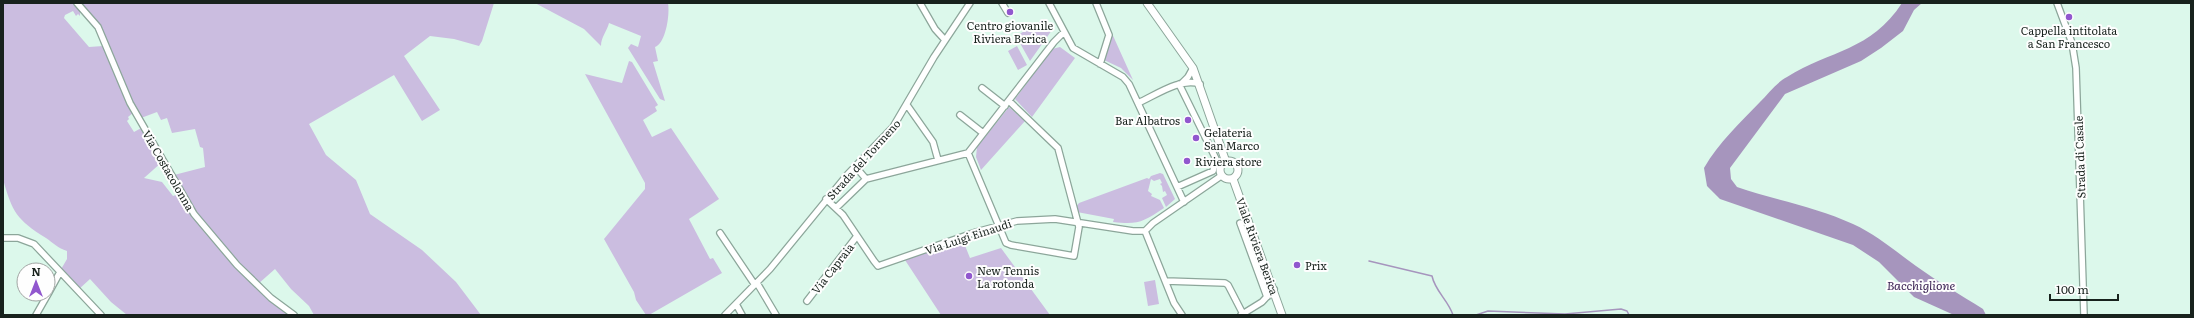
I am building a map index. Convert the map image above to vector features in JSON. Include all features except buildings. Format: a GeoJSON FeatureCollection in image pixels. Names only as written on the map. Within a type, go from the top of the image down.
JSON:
{"type":"FeatureCollection","features":[{"type":"Feature","properties":{"kind":"main road","name":"Viale Riviera Berica"},"geometry":{"type":"LineString","coordinates":[[1147,3],[1193,68],[1200,84],[1226,162],[1235,163],[1238,168],[1238,174],[1233,178],[1274,289],[1282,315]]}},
{"type":"Feature","properties":{"kind":"main road"},"geometry":{"type":"LineString","coordinates":[[1226,162],[1220,167],[1222,176],[1227,179],[1233,178]]}},
{"type":"Feature","properties":{"kind":"street","name":"Via Costacolonna"},"geometry":{"type":"LineString","coordinates":[[77,3],[98,27],[130,103],[194,214],[237,265],[271,298],[294,315]]}},
{"type":"Feature","properties":{"kind":"street"},"geometry":{"type":"LineString","coordinates":[[920,3],[935,30],[945,40]]}},
{"type":"Feature","properties":{"kind":"street","name":"Strada del Tormeno"},"geometry":{"type":"LineString","coordinates":[[725,315],[756,284],[855,166],[894,127],[945,40],[970,3]]}},
{"type":"Feature","properties":{"kind":"street"},"geometry":{"type":"LineString","coordinates":[[1002,3],[1008,12]]}},
{"type":"Feature","properties":{"kind":"street"},"geometry":{"type":"LineString","coordinates":[[1049,3],[1073,48],[1122,77],[1129,84],[1184,202]]}},
{"type":"Feature","properties":{"kind":"street"},"geometry":{"type":"LineString","coordinates":[[1096,3],[1109,35],[1100,64]]}},
{"type":"Feature","properties":{"kind":"street","name":"Strada di Casale"},"geometry":{"type":"LineString","coordinates":[[2057,3],[2072,43],[2076,68],[2084,315]]}},
{"type":"Feature","properties":{"kind":"street"},"geometry":{"type":"LineString","coordinates":[[836,208],[866,179],[968,153],[1054,42],[1064,32]]}},
{"type":"Feature","properties":{"kind":"street"},"geometry":{"type":"LineString","coordinates":[[1181,84],[1193,68]]}},
{"type":"Feature","properties":{"kind":"street"},"geometry":{"type":"LineString","coordinates":[[1138,103],[1181,84],[1191,82],[1200,84]]}},
{"type":"Feature","properties":{"kind":"street"},"geometry":{"type":"LineString","coordinates":[[1177,187],[1213,171],[1216,159],[1181,84]]}},
{"type":"Feature","properties":{"kind":"street"},"geometry":{"type":"LineString","coordinates":[[982,88],[1005,106]]}},
{"type":"Feature","properties":{"kind":"street"},"geometry":{"type":"LineString","coordinates":[[968,153],[1005,241],[1009,245],[1074,256],[1078,227],[1058,148],[1009,101]]}},
{"type":"Feature","properties":{"kind":"street"},"geometry":{"type":"LineString","coordinates":[[907,105],[933,142],[938,160]]}},
{"type":"Feature","properties":{"kind":"street"},"geometry":{"type":"LineString","coordinates":[[960,115],[984,133]]}},
{"type":"Feature","properties":{"kind":"street"},"geometry":{"type":"LineString","coordinates":[[855,166],[866,179]]}},
{"type":"Feature","properties":{"kind":"street"},"geometry":{"type":"LineString","coordinates":[[1182,315],[1166,282],[1145,231],[1153,223],[1222,176]]}},
{"type":"Feature","properties":{"kind":"street","name":"Via Luigi Einaudi"},"geometry":{"type":"LineString","coordinates":[[826,199],[836,208],[874,261],[882,266],[999,226],[1018,221],[1039,219],[1077,222],[1134,231],[1145,231]]}},
{"type":"Feature","properties":{"kind":"street"},"geometry":{"type":"LineString","coordinates":[[1240,223],[1267,297]]}},
{"type":"Feature","properties":{"kind":"street"},"geometry":{"type":"LineString","coordinates":[[720,233],[776,315]]}},
{"type":"Feature","properties":{"kind":"street","name":"Via Capraia"},"geometry":{"type":"LineString","coordinates":[[807,301],[857,236]]}},
{"type":"Feature","properties":{"kind":"street"},"geometry":{"type":"LineString","coordinates":[[3,238],[18,238],[30,242],[101,315]]}},
{"type":"Feature","properties":{"kind":"street"},"geometry":{"type":"LineString","coordinates":[[56,279],[60,272]]}},
{"type":"Feature","properties":{"kind":"street"},"geometry":{"type":"LineString","coordinates":[[1166,282],[1225,283],[1228,285],[1245,314],[1262,302],[1274,289]]}},
{"type":"Feature","properties":{"kind":"street"},"geometry":{"type":"LineString","coordinates":[[1262,302],[1268,301],[1279,304]]}},
{"type":"Feature","properties":{"kind":"street"},"geometry":{"type":"LineString","coordinates":[[36,315],[43,302]]}},
{"type":"Feature","properties":{"kind":"street"},"geometry":{"type":"LineString","coordinates":[[736,304],[742,315]]}},
{"type":"Feature","properties":{"kind":"shaded area"},"geometry":{"type":"Polygon","coordinates":[[[3,3],[76,3],[80,8],[80,16],[78,14],[76,16],[73,11],[65,15],[64,18],[89,47],[103,46],[118,83],[133,113],[128,117],[129,119],[127,121],[134,132],[143,127],[162,162],[144,178],[162,182],[173,196],[176,195],[181,205],[187,205],[209,236],[233,264],[288,315],[127,315],[111,302],[90,279],[78,290],[60,271],[67,259],[67,251],[28,226],[22,220],[9,200],[3,179],[3,3]]]}},
{"type":"Feature","properties":{"kind":"shaded area"},"geometry":{"type":"Polygon","coordinates":[[[77,3],[494,3],[479,46],[454,39],[430,36],[404,56],[440,110],[422,121],[394,75],[309,124],[326,155],[356,180],[370,214],[422,250],[456,282],[481,315],[314,315],[309,306],[291,289],[275,269],[258,284],[204,226],[174,175],[205,167],[203,148],[200,147],[195,129],[172,133],[167,118],[161,120],[157,112],[141,118],[132,104],[97,22],[77,3]]]}},
{"type":"Feature","properties":{"kind":"shaded area"},"geometry":{"type":"Polygon","coordinates":[[[535,3],[668,3],[668,21],[666,28],[662,40],[655,47],[658,61],[653,62],[665,101],[660,99],[628,48],[631,44],[638,47],[641,36],[609,23],[601,46],[584,29],[535,3]]]}},
{"type":"Feature","properties":{"kind":"shaded area"},"geometry":{"type":"Polygon","coordinates":[[[1045,19],[1052,30],[1030,61],[1016,36],[1045,19]]]}},
{"type":"Feature","properties":{"kind":"shaded area"},"geometry":{"type":"Polygon","coordinates":[[[1110,29],[1133,80],[1121,68],[1104,60],[1111,39],[1110,29]]]}},
{"type":"Feature","properties":{"kind":"shaded area"},"geometry":{"type":"Polygon","coordinates":[[[1017,46],[1027,65],[1018,70],[1008,51],[1017,46]]]}},
{"type":"Feature","properties":{"kind":"shaded area"},"geometry":{"type":"Polygon","coordinates":[[[1060,47],[1075,58],[1032,117],[1015,99],[1052,49],[1060,47]]]}},
{"type":"Feature","properties":{"kind":"shaded area"},"geometry":{"type":"Polygon","coordinates":[[[629,61],[632,62],[658,105],[655,107],[657,111],[643,120],[652,137],[671,128],[719,199],[689,219],[710,259],[713,258],[722,273],[649,315],[646,315],[636,300],[634,292],[604,239],[645,189],[645,183],[585,74],[622,83],[629,61]]]}},
{"type":"Feature","properties":{"kind":"shaded area"},"geometry":{"type":"Polygon","coordinates":[[[1009,107],[1025,121],[981,170],[976,157],[977,147],[1009,107]]]}},
{"type":"Feature","properties":{"kind":"shaded area"},"geometry":{"type":"Polygon","coordinates":[[[1160,173],[1163,174],[1175,199],[1166,207],[1162,198],[1167,195],[1165,191],[1163,192],[1160,179],[1154,181],[1151,179],[1148,191],[1152,194],[1151,196],[1160,200],[1164,208],[1151,217],[1135,223],[1113,222],[1114,219],[1077,212],[1076,207],[1079,203],[1147,178],[1149,179],[1151,176],[1160,173]]]}},
{"type":"Feature","properties":{"kind":"shaded area","name":"New Tennis La rotonda"},"geometry":{"type":"Polygon","coordinates":[[[962,238],[970,258],[1001,248],[1050,315],[941,315],[905,260],[962,238]]]}},
{"type":"Feature","properties":{"kind":"shaded area"},"geometry":{"type":"Polygon","coordinates":[[[1155,280],[1159,304],[1148,306],[1144,282],[1155,280]]]}},
{"type":"Feature","properties":{"kind":"water","name":"Bacchiglione"},"geometry":{"type":"Polygon","coordinates":[[[1902,3],[1922,3],[1914,10],[1903,31],[1861,61],[1785,94],[1730,168],[1731,179],[1737,187],[1810,208],[1862,228],[1933,278],[1983,309],[1986,315],[1954,315],[1914,297],[1879,262],[1853,245],[1720,199],[1707,186],[1704,168],[1716,150],[1730,133],[1776,85],[1783,79],[1803,68],[1849,48],[1877,31],[1890,19],[1902,3]]]}},
{"type":"Feature","properties":{"kind":"waterway"},"geometry":{"type":"LineString","coordinates":[[1369,261],[1432,276],[1436,286],[1453,315]]}},
{"type":"Feature","properties":{"kind":"waterway"},"geometry":{"type":"LineString","coordinates":[[1476,315],[1488,311],[1565,314],[1621,309],[1627,311],[1629,315]]}},
{"type":"Feature","properties":{"kind":"place","name":"Centro giovanile Riviera Berica"},"geometry":{"type":"Point","coordinates":[1010,12]}},
{"type":"Feature","properties":{"kind":"place","name":"Cappella intitolata a San Francesco"},"geometry":{"type":"Point","coordinates":[2069,17]}},
{"type":"Feature","properties":{"kind":"place","name":"Bar Albatros"},"geometry":{"type":"Point","coordinates":[1188,120]}},
{"type":"Feature","properties":{"kind":"place","name":"Gelateria San Marco"},"geometry":{"type":"Point","coordinates":[1196,138]}},
{"type":"Feature","properties":{"kind":"place","name":"Riviera store"},"geometry":{"type":"Point","coordinates":[1187,161]}},
{"type":"Feature","properties":{"kind":"place","name":"Prix"},"geometry":{"type":"Point","coordinates":[1297,265]}},
{"type":"Feature","properties":{"kind":"place","name":"New Tennis La rotonda"},"geometry":{"type":"Point","coordinates":[969,276]}}]}
